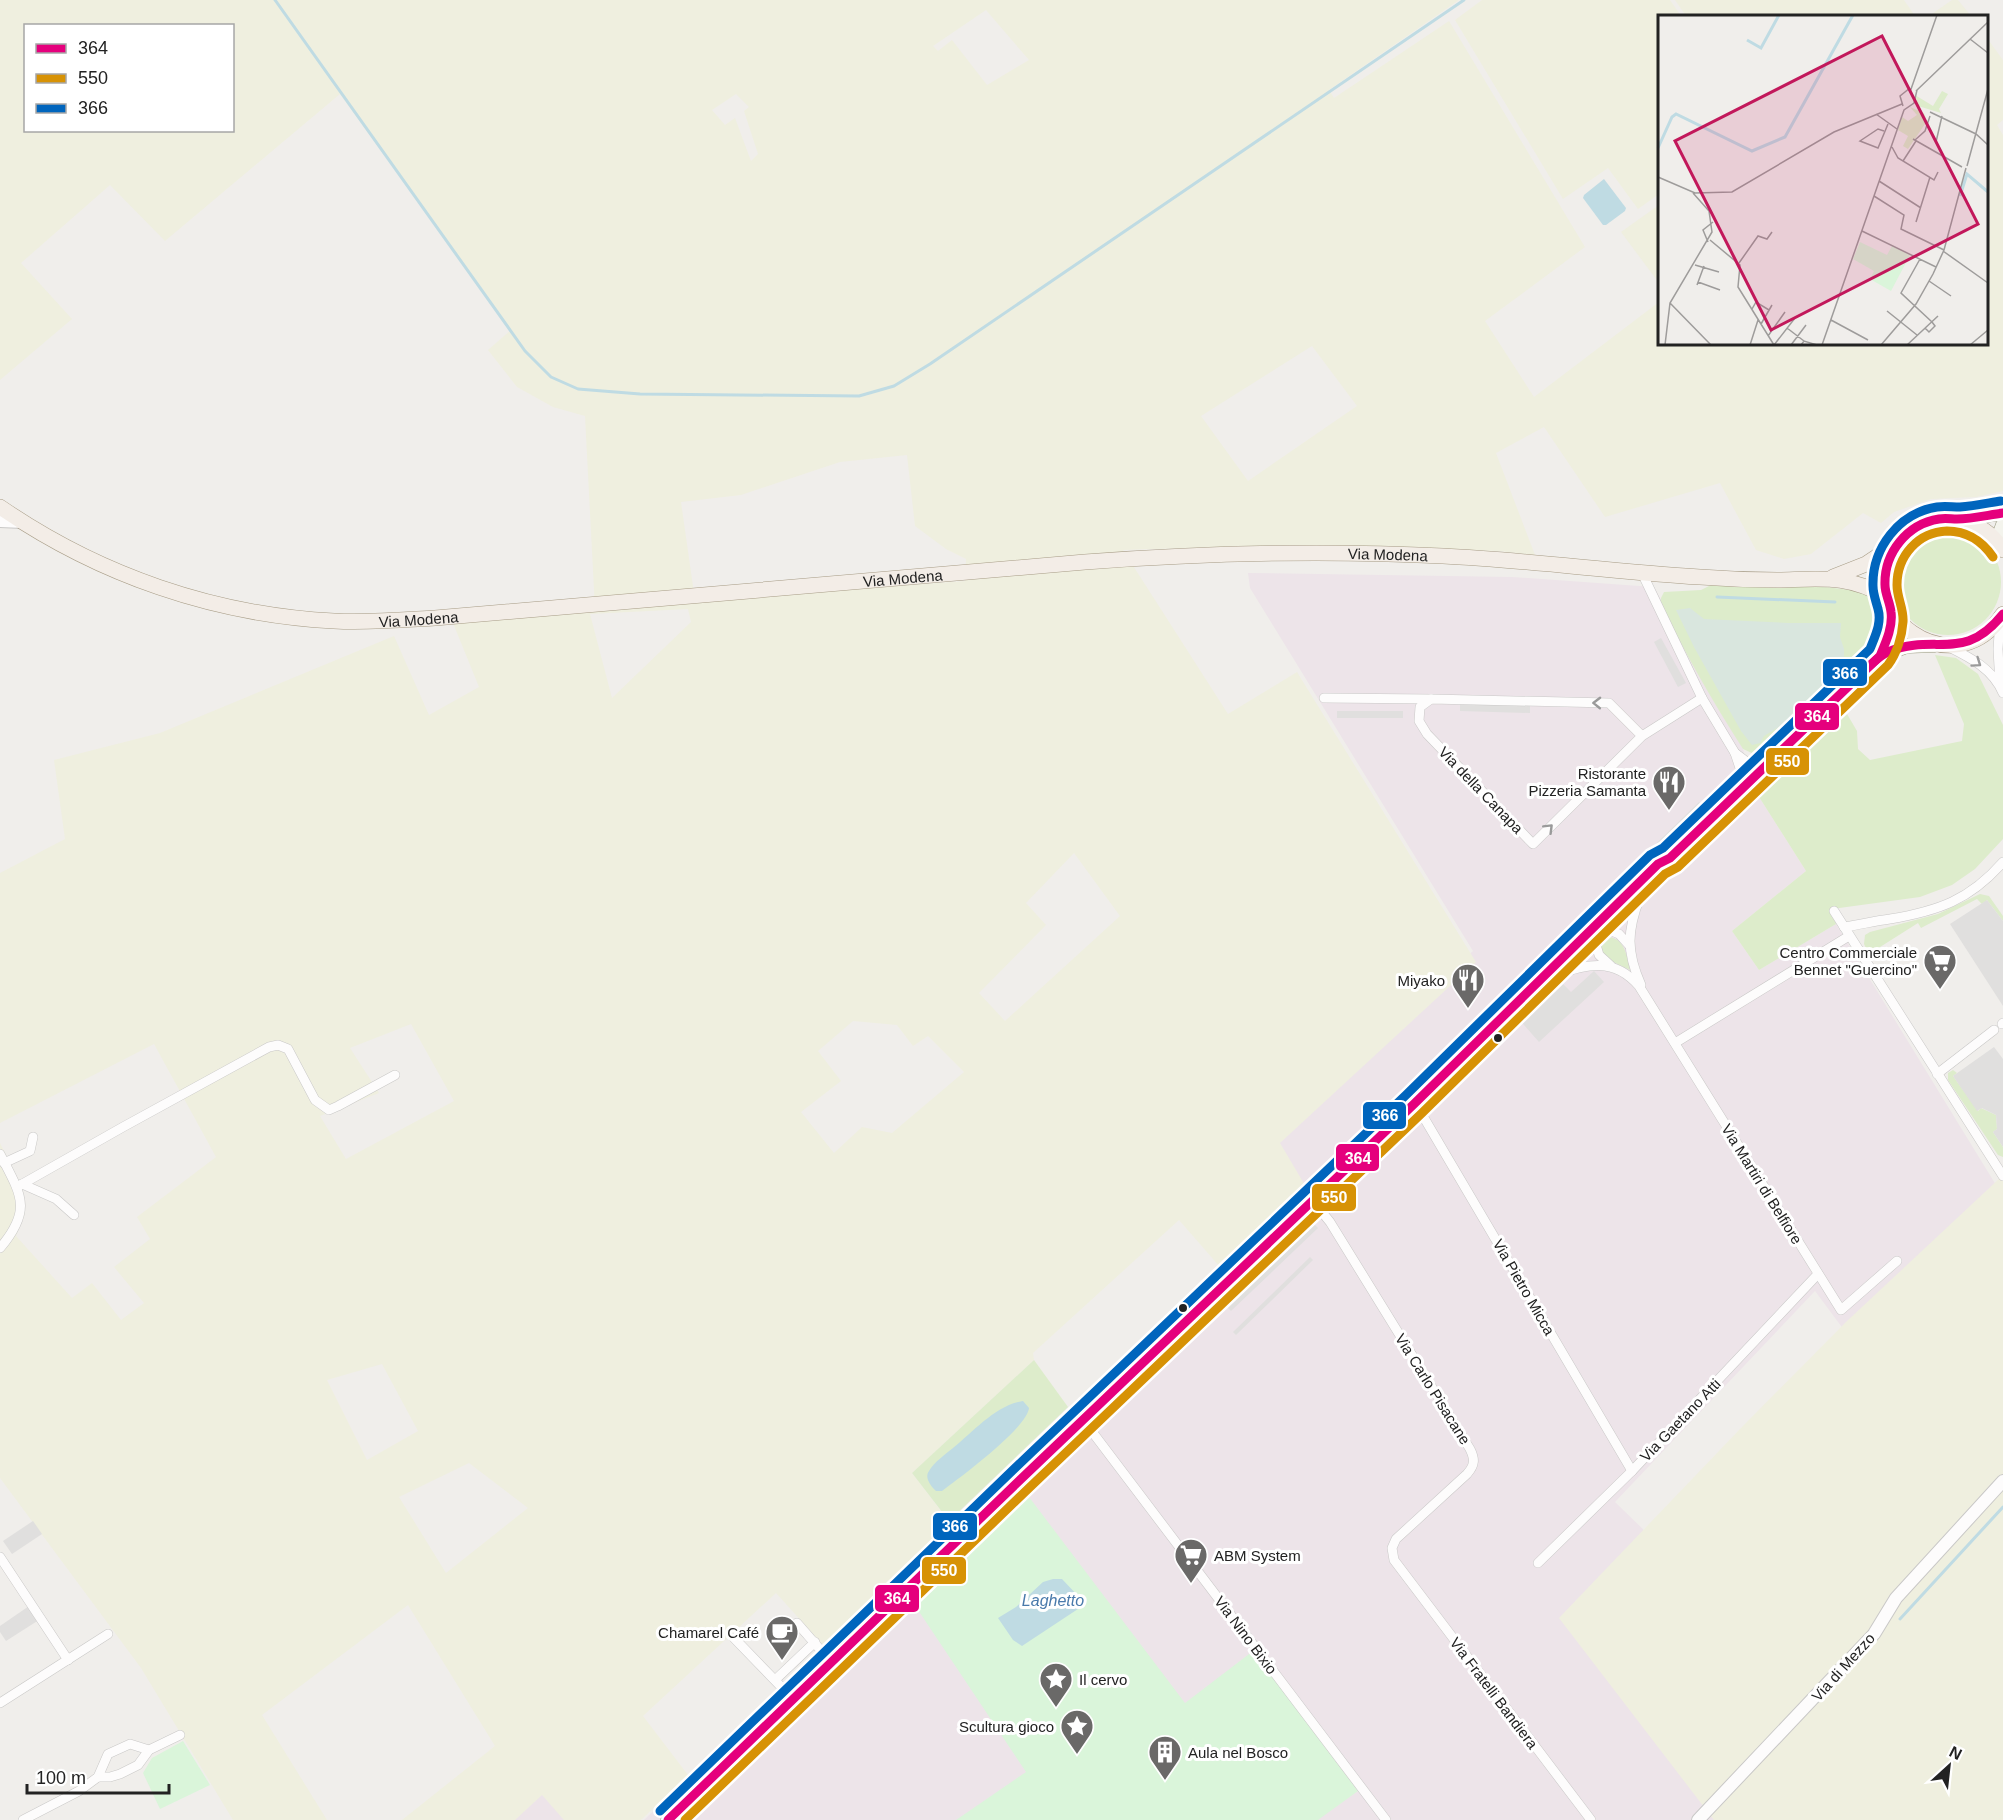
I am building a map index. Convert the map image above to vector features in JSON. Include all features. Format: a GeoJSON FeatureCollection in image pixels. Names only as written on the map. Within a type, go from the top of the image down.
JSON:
{"type":"FeatureCollection","features":[{"type":"Feature","properties":{"kind":"main road","name":"Via Modena"},"geometry":{"type":"LineString","coordinates":[[0,507],[49,539],[101,565],[176,593],[253,611],[303,619],[343,621],[435,618],[1177,555],[1315,553],[1444,556],[1526,561],[1642,573],[1745,579],[1830,578],[1864,585],[1889,603]]}},
{"type":"Feature","properties":{"kind":"main road"},"geometry":{"type":"LineString","coordinates":[[1956,519],[2003,513]]}},
{"type":"Feature","properties":{"kind":"main road","name":"Via Modena"},"geometry":{"type":"LineString","coordinates":[[1830,578],[1866,564],[1918,526],[1938,519],[1956,519],[1972,523],[1982,528],[2000,545]]}},
{"type":"Feature","properties":{"kind":"main road"},"geometry":{"type":"LineString","coordinates":[[2000,545],[2003,525]]}},
{"type":"Feature","properties":{"kind":"main road","name":"Via Modena"},"geometry":{"type":"LineString","coordinates":[[1900,541],[1887,565],[1885,583],[1889,603],[1896,618],[1909,632],[1923,640],[1942,645]]}},
{"type":"Feature","properties":{"kind":"main road"},"geometry":{"type":"LineString","coordinates":[[1880,656],[1890,630],[1889,603]]}},
{"type":"Feature","properties":{"kind":"main road"},"geometry":{"type":"LineString","coordinates":[[1528,992],[1555,975],[1598,932],[1641,894],[1670,858],[1880,656],[1906,646],[1973,641],[1991,629],[2001,616]]}},
{"type":"Feature","properties":{"kind":"main road"},"geometry":{"type":"LineString","coordinates":[[668,1820],[1313,1201],[1417,1108],[1542,975],[1598,932],[1658,864],[1670,858]]}},
{"type":"Feature","properties":{"kind":"street"},"geometry":{"type":"LineString","coordinates":[[0,521],[23,522]]}},
{"type":"Feature","properties":{"kind":"street"},"geometry":{"type":"LineString","coordinates":[[1642,573],[1702,698],[1735,753],[1740,768],[1754,776]]}},
{"type":"Feature","properties":{"kind":"street"},"geometry":{"type":"LineString","coordinates":[[2001,616],[1998,649],[2002,690]]}},
{"type":"Feature","properties":{"kind":"street"},"geometry":{"type":"LineString","coordinates":[[1942,645],[1979,664],[1994,677],[2002,690]]}},
{"type":"Feature","properties":{"kind":"street"},"geometry":{"type":"LineString","coordinates":[[1324,698],[1609,703],[1642,736]]}},
{"type":"Feature","properties":{"kind":"street","name":"Via della Canapa"},"geometry":{"type":"LineString","coordinates":[[1431,699],[1420,707],[1419,721],[1427,734],[1533,844],[1642,736],[1702,698]]}},
{"type":"Feature","properties":{"kind":"street"},"geometry":{"type":"LineString","coordinates":[[1675,1043],[1868,924],[1925,913],[1944,906],[1981,884],[2003,862]]}},
{"type":"Feature","properties":{"kind":"street","name":"Via Martiri di Belfiore"},"geometry":{"type":"LineString","coordinates":[[1641,894],[1631,920],[1629,945],[1635,971],[1646,995],[1841,1310],[1897,1261]]}},
{"type":"Feature","properties":{"kind":"street"},"geometry":{"type":"LineString","coordinates":[[1834,910],[2003,1176]]}},
{"type":"Feature","properties":{"kind":"street"},"geometry":{"type":"LineString","coordinates":[[1849,935],[1859,933],[1868,924]]}},
{"type":"Feature","properties":{"kind":"street"},"geometry":{"type":"LineString","coordinates":[[1598,932],[1618,934],[1629,945]]}},
{"type":"Feature","properties":{"kind":"street","name":"Via Martiri di Belfiore"},"geometry":{"type":"LineString","coordinates":[[1598,932],[1599,955],[1635,981],[1646,995]]}},
{"type":"Feature","properties":{"kind":"street"},"geometry":{"type":"LineString","coordinates":[[1555,975],[1588,965],[1604,965],[1614,968]]}},
{"type":"Feature","properties":{"kind":"street"},"geometry":{"type":"LineString","coordinates":[[1937,1074],[2000,1026]]}},
{"type":"Feature","properties":{"kind":"street"},"geometry":{"type":"LineString","coordinates":[[19,1186],[123,1126],[270,1047],[278,1045],[288,1048],[315,1100],[328,1110],[395,1075]]}},
{"type":"Feature","properties":{"kind":"street","name":"Via Pietro Micca"},"geometry":{"type":"LineString","coordinates":[[1417,1108],[1632,1471]]}},
{"type":"Feature","properties":{"kind":"street"},"geometry":{"type":"LineString","coordinates":[[0,1248],[13,1232],[19,1218],[21,1202],[19,1186],[2,1158],[30,1151],[33,1137]]}},
{"type":"Feature","properties":{"kind":"street"},"geometry":{"type":"LineString","coordinates":[[19,1186],[56,1199],[74,1215]]}},
{"type":"Feature","properties":{"kind":"street","name":"Via Carlo Pisacane"},"geometry":{"type":"LineString","coordinates":[[1313,1201],[1330,1222],[1464,1439],[1474,1459],[1472,1468],[1467,1474],[1396,1539],[1392,1554],[1398,1566]]}},
{"type":"Feature","properties":{"kind":"street","name":"Via Gaetano Atti"},"geometry":{"type":"LineString","coordinates":[[1538,1563],[1632,1471],[1818,1275]]}},
{"type":"Feature","properties":{"kind":"street","name":"Via Nino Bixio"},"geometry":{"type":"LineString","coordinates":[[1084,1421],[1386,1820]]}},
{"type":"Feature","properties":{"kind":"street","name":"Via di Mezzo"},"geometry":{"type":"LineString","coordinates":[[1698,1820],[1874,1634],[1896,1598],[2003,1481]]}},
{"type":"Feature","properties":{"kind":"street"},"geometry":{"type":"LineString","coordinates":[[0,1557],[68,1660]]}},
{"type":"Feature","properties":{"kind":"street","name":"Via Fratelli Bandiera"},"geometry":{"type":"LineString","coordinates":[[1398,1566],[1591,1820]]}},
{"type":"Feature","properties":{"kind":"street"},"geometry":{"type":"LineString","coordinates":[[798,1623],[831,1662]]}},
{"type":"Feature","properties":{"kind":"street"},"geometry":{"type":"LineString","coordinates":[[0,1703],[108,1634]]}},
{"type":"Feature","properties":{"kind":"street"},"geometry":{"type":"LineString","coordinates":[[734,1638],[793,1699]]}},
{"type":"Feature","properties":{"kind":"street"},"geometry":{"type":"LineString","coordinates":[[774,1680],[815,1642]]}},
{"type":"Feature","properties":{"kind":"street"},"geometry":{"type":"LineString","coordinates":[[98,1777],[115,1776],[136,1766],[149,1750],[180,1735]]}},
{"type":"Feature","properties":{"kind":"street"},"geometry":{"type":"LineString","coordinates":[[23,1820],[75,1794],[98,1777],[110,1753],[130,1744],[149,1750]]}},
{"type":"Feature","properties":{"kind":"shaded area"},"geometry":{"type":"Polygon","coordinates":[[[1248,573],[1512,577],[1654,587],[1743,749],[1754,789],[1806,871],[1732,931],[1759,970],[1836,924],[1996,1185],[1844,1330],[1815,1291],[1615,1502],[1648,1534],[1714,1820],[644,1820],[1294,1195],[1259,1144],[1473,951],[1250,588],[1248,573]]]}},
{"type":"Feature","properties":{"kind":"shaded area"},"geometry":{"type":"Polygon","coordinates":[[[1690,608],[1704,619],[1841,623],[1840,637],[1844,657],[1837,670],[1790,720],[1764,736],[1760,743],[1752,745],[1741,731],[1676,610],[1690,608]]]}},
{"type":"Feature","properties":{"kind":"shaded area"},"geometry":{"type":"Polygon","coordinates":[[[1661,638],[1686,683],[1678,687],[1654,642],[1661,638]]]}},
{"type":"Feature","properties":{"kind":"shaded area"},"geometry":{"type":"Polygon","coordinates":[[[1460,704],[1530,706],[1530,713],[1460,711],[1460,704]]]}},
{"type":"Feature","properties":{"kind":"shaded area"},"geometry":{"type":"Polygon","coordinates":[[[1337,711],[1403,711],[1403,718],[1337,718],[1337,711]]]}},
{"type":"Feature","properties":{"kind":"shaded area"},"geometry":{"type":"Polygon","coordinates":[[[1699,802],[1705,808],[1508,1000],[1502,993],[1699,802]]]}},
{"type":"Feature","properties":{"kind":"shaded area"},"geometry":{"type":"Polygon","coordinates":[[[1987,900],[2003,921],[2003,1006],[1950,924],[1987,900]]]}},
{"type":"Feature","properties":{"kind":"shaded area"},"geometry":{"type":"Polygon","coordinates":[[[1594,971],[1604,982],[1539,1042],[1517,1017],[1553,984],[1558,989],[1563,984],[1571,992],[1594,971]]]}},
{"type":"Feature","properties":{"kind":"shaded area"},"geometry":{"type":"Polygon","coordinates":[[[1994,1047],[2003,1059],[2003,1147],[1993,1132],[1997,1129],[1996,1115],[1982,1108],[1977,1111],[1953,1076],[1994,1047]]]}},
{"type":"Feature","properties":{"kind":"shaded area"},"geometry":{"type":"Polygon","coordinates":[[[1313,1223],[1318,1228],[1231,1311],[1226,1306],[1313,1223]]]}},
{"type":"Feature","properties":{"kind":"shaded area"},"geometry":{"type":"Polygon","coordinates":[[[1310,1257],[1313,1260],[1236,1335],[1233,1332],[1310,1257]]]}},
{"type":"Feature","properties":{"kind":"shaded area"},"geometry":{"type":"Polygon","coordinates":[[[1006,1474],[1010,1478],[899,1585],[895,1581],[1006,1474]]]}},
{"type":"Feature","properties":{"kind":"shaded area"},"geometry":{"type":"Polygon","coordinates":[[[33,1521],[42,1534],[12,1554],[3,1541],[33,1521]]]}},
{"type":"Feature","properties":{"kind":"shaded area"},"geometry":{"type":"Polygon","coordinates":[[[890,1585],[894,1589],[838,1645],[834,1640],[890,1585]]]}},
{"type":"Feature","properties":{"kind":"shaded area"},"geometry":{"type":"Polygon","coordinates":[[[32,1604],[42,1618],[6,1641],[0,1632],[0,1626],[32,1604]]]}},
{"type":"Feature","properties":{"kind":"shaded area"},"geometry":{"type":"Polygon","coordinates":[[[775,1696],[780,1700],[684,1793],[680,1788],[775,1696]]]}},
{"type":"Feature","properties":{"kind":"shaded area"},"geometry":{"type":"Polygon","coordinates":[[[542,1792],[567,1820],[510,1820],[542,1792]]]}},
{"type":"Feature","properties":{"kind":"green space"},"geometry":{"type":"Polygon","coordinates":[[[0,0],[1459,0],[1329,90],[1334,98],[1449,21],[1585,247],[1485,321],[1534,397],[1658,303],[1658,345],[1988,345],[1988,39],[2003,60],[2003,120],[1997,125],[2003,135],[2003,491],[1976,497],[1931,499],[1894,512],[1881,523],[1863,513],[1811,554],[1784,559],[1756,550],[1720,483],[1605,517],[1544,427],[1496,453],[1535,555],[1498,551],[1288,545],[1123,550],[1228,714],[1297,672],[1476,962],[1280,1143],[1309,1192],[1227,1275],[1179,1220],[1033,1353],[1034,1360],[912,1473],[950,1523],[823,1645],[776,1593],[643,1716],[688,1775],[641,1820],[564,1820],[542,1795],[515,1820],[402,1820],[495,1746],[408,1605],[262,1715],[327,1820],[233,1820],[141,1668],[0,1478],[0,1143],[22,1187],[25,1213],[16,1236],[72,1298],[92,1283],[121,1320],[144,1303],[114,1267],[150,1239],[137,1217],[216,1157],[154,1044],[0,1123],[0,873],[65,839],[54,760],[160,733],[394,636],[429,715],[479,687],[453,623],[595,609],[585,416],[553,407],[517,387],[488,350],[511,330],[340,94],[165,241],[110,185],[21,263],[72,319],[0,380],[0,0]],[[986,10],[933,46],[938,51],[952,40],[987,85],[1029,60],[986,10]],[[736,94],[712,110],[725,125],[735,118],[751,161],[758,154],[744,111],[749,107],[736,94]],[[1312,346],[1201,416],[1248,481],[1357,406],[1312,346]],[[907,455],[840,462],[741,495],[681,502],[695,600],[965,581],[966,559],[946,549],[915,526],[907,455]],[[688,609],[590,614],[612,698],[691,622],[688,609]],[[1074,853],[1026,903],[1046,925],[979,993],[1005,1021],[1120,916],[1074,853]],[[853,1021],[818,1051],[841,1081],[801,1112],[834,1153],[862,1127],[892,1133],[964,1072],[928,1036],[913,1046],[897,1025],[853,1021]],[[411,1024],[350,1048],[379,1093],[320,1116],[346,1159],[454,1101],[411,1024]],[[382,1364],[327,1380],[367,1460],[418,1431],[382,1364]],[[469,1463],[399,1497],[446,1573],[528,1508],[469,1463]]]}},
{"type":"Feature","properties":{"kind":"green space"},"geometry":{"type":"Polygon","coordinates":[[[1482,0],[1670,0],[1680,15],[1658,15],[1658,195],[1638,209],[1608,168],[1563,199],[1455,20],[1482,0]]]}},
{"type":"Feature","properties":{"kind":"green space"},"geometry":{"type":"Polygon","coordinates":[[[1675,0],[1904,0],[1914,15],[1685,15],[1675,0]]]}},
{"type":"Feature","properties":{"kind":"green space"},"geometry":{"type":"Polygon","coordinates":[[[1952,0],[1958,0],[1970,15],[1930,15],[1952,0]]]}},
{"type":"Feature","properties":{"kind":"green space"},"geometry":{"type":"Polygon","coordinates":[[[1658,206],[1658,282],[1621,232],[1658,206]]]}},
{"type":"Feature","properties":{"kind":"green space"},"geometry":{"type":"Polygon","coordinates":[[[1948,529],[1968,533],[1986,544],[1997,562],[2001,582],[1997,602],[1986,620],[1968,631],[1948,635],[1928,631],[1910,620],[1899,602],[1895,582],[1899,562],[1910,544],[1928,533],[1948,529]]]}},
{"type":"Feature","properties":{"kind":"green space"},"geometry":{"type":"Polygon","coordinates":[[[1713,584],[1821,587],[1861,592],[1877,601],[1883,612],[1885,624],[1883,636],[1865,662],[1794,730],[1781,732],[1754,754],[1743,749],[1710,696],[1661,603],[1664,592],[1701,590],[1713,584]]]}},
{"type":"Feature","properties":{"kind":"green space"},"geometry":{"type":"Polygon","coordinates":[[[1935,655],[1956,658],[1978,674],[2003,725],[2003,839],[1975,869],[1952,885],[1920,897],[1832,909],[1836,924],[1759,970],[1732,931],[1806,871],[1754,789],[1840,702],[1857,731],[1858,749],[1870,760],[1962,741],[1964,724],[1935,655]]]}},
{"type":"Feature","properties":{"kind":"green space"},"geometry":{"type":"Polygon","coordinates":[[[1980,894],[1989,896],[2003,916],[2003,921],[1987,900],[1982,904],[1977,899],[1921,928],[1918,923],[1869,954],[1864,944],[1865,935],[1870,932],[1938,914],[1980,894]]]}},
{"type":"Feature","properties":{"kind":"green space"},"geometry":{"type":"Polygon","coordinates":[[[1609,937],[1619,941],[1622,945],[1630,970],[1603,957],[1598,947],[1601,940],[1609,937]]]}},
{"type":"Feature","properties":{"kind":"green space"},"geometry":{"type":"Polygon","coordinates":[[[1953,1070],[1957,1073],[1953,1076],[1978,1111],[1981,1108],[1996,1115],[1997,1129],[1993,1132],[2003,1147],[2003,1157],[1998,1155],[1948,1080],[1948,1073],[1953,1070]]]}},
{"type":"Feature","properties":{"kind":"green space"},"geometry":{"type":"Polygon","coordinates":[[[2001,1177],[2003,1181],[2003,1820],[1714,1820],[1559,1618],[1846,1322],[2001,1177]]]}},
{"type":"Feature","properties":{"kind":"green space"},"geometry":{"type":"Polygon","coordinates":[[[1034,1360],[1068,1407],[949,1521],[912,1473],[1034,1360]]]}},
{"type":"Feature","properties":{"kind":"green space"},"geometry":{"type":"Polygon","coordinates":[[[1026,1493],[1185,1703],[1253,1651],[1358,1791],[1318,1820],[956,1820],[1026,1772],[910,1598],[1001,1507],[1011,1504],[1026,1493]]]}},
{"type":"Feature","properties":{"kind":"green space"},"geometry":{"type":"Polygon","coordinates":[[[183,1741],[210,1785],[160,1809],[143,1773],[152,1758],[183,1741]]]}},
{"type":"Feature","properties":{"kind":"water"},"geometry":{"type":"Polygon","coordinates":[[[1604,179],[1626,208],[1606,225],[1603,225],[1583,198],[1604,179]]]}},
{"type":"Feature","properties":{"kind":"water"},"geometry":{"type":"Polygon","coordinates":[[[1023,1401],[1029,1408],[1025,1417],[1006,1439],[942,1491],[936,1491],[927,1476],[934,1464],[995,1413],[1013,1403],[1023,1401]]]}},
{"type":"Feature","properties":{"kind":"water","name":"Laghetto"},"geometry":{"type":"Polygon","coordinates":[[[1062,1579],[1080,1598],[1081,1607],[1022,1646],[1013,1640],[998,1618],[1016,1607],[1043,1582],[1062,1579]]]}},
{"type":"Feature","properties":{"kind":"waterway"},"geometry":{"type":"LineString","coordinates":[[275,0],[525,351],[551,377],[578,389],[640,394],[859,396],[894,386],[930,364],[1464,0]]}},
{"type":"Feature","properties":{"kind":"waterway"},"geometry":{"type":"LineString","coordinates":[[1717,597],[1835,602]]}},
{"type":"Feature","properties":{"kind":"waterway"},"geometry":{"type":"LineString","coordinates":[[1900,1619],[2003,1507]]}},
{"type":"Feature","properties":{"kind":"transit line","name":"366"},"geometry":{"type":"LineString","coordinates":[[660,1811],[1406,1095],[1650,855],[1663,848],[1870,649],[1879,619],[1873,589],[1874,572],[1877,558],[1890,534],[1911,517],[1923,511],[1937,507],[1965,507],[2001,501]]}},
{"type":"Feature","properties":{"kind":"transit line","name":"364"},"geometry":{"type":"LineString","coordinates":[[668,1820],[1414,1104],[1658,864],[1670,858],[1880,656],[1891,623],[1885,588],[1886,573],[1893,551],[1908,534],[1927,522],[1939,519],[2003,513]]}},
{"type":"Feature","properties":{"kind":"transit line","name":"550"},"geometry":{"type":"LineString","coordinates":[[685,1820],[1422,1113],[1665,874],[1678,867],[1888,665],[1896,650],[1902,627],[1903,617],[1897,590],[1898,574],[1905,555],[1918,541],[1937,532],[1954,531],[1973,538],[1993,557]]}},
{"type":"Feature","properties":{"kind":"transit line","name":"364"},"geometry":{"type":"LineString","coordinates":[[1866,669],[1885,653],[1905,647],[1962,643],[1975,638],[1989,629],[2003,614]]}},
{"type":"Feature","properties":{"kind":"place","name":"Ristorante Pizzeria Samanta"},"geometry":{"type":"Point","coordinates":[1669,811]}},
{"type":"Feature","properties":{"kind":"place","name":"Centro Commerciale Bennet \"Guercino\""},"geometry":{"type":"Point","coordinates":[1940,990]}},
{"type":"Feature","properties":{"kind":"place","name":"Miyako"},"geometry":{"type":"Point","coordinates":[1468,1009]}},
{"type":"Feature","properties":{"kind":"place","name":"ABM System"},"geometry":{"type":"Point","coordinates":[1191,1584]}},
{"type":"Feature","properties":{"kind":"place","name":"Chamarel Café"},"geometry":{"type":"Point","coordinates":[782,1661]}},
{"type":"Feature","properties":{"kind":"place","name":"Il cervo"},"geometry":{"type":"Point","coordinates":[1056,1708]}},
{"type":"Feature","properties":{"kind":"place","name":"Scultura gioco"},"geometry":{"type":"Point","coordinates":[1077,1755]}},
{"type":"Feature","properties":{"kind":"place","name":"Aula nel Bosco"},"geometry":{"type":"Point","coordinates":[1165,1781]}}]}
